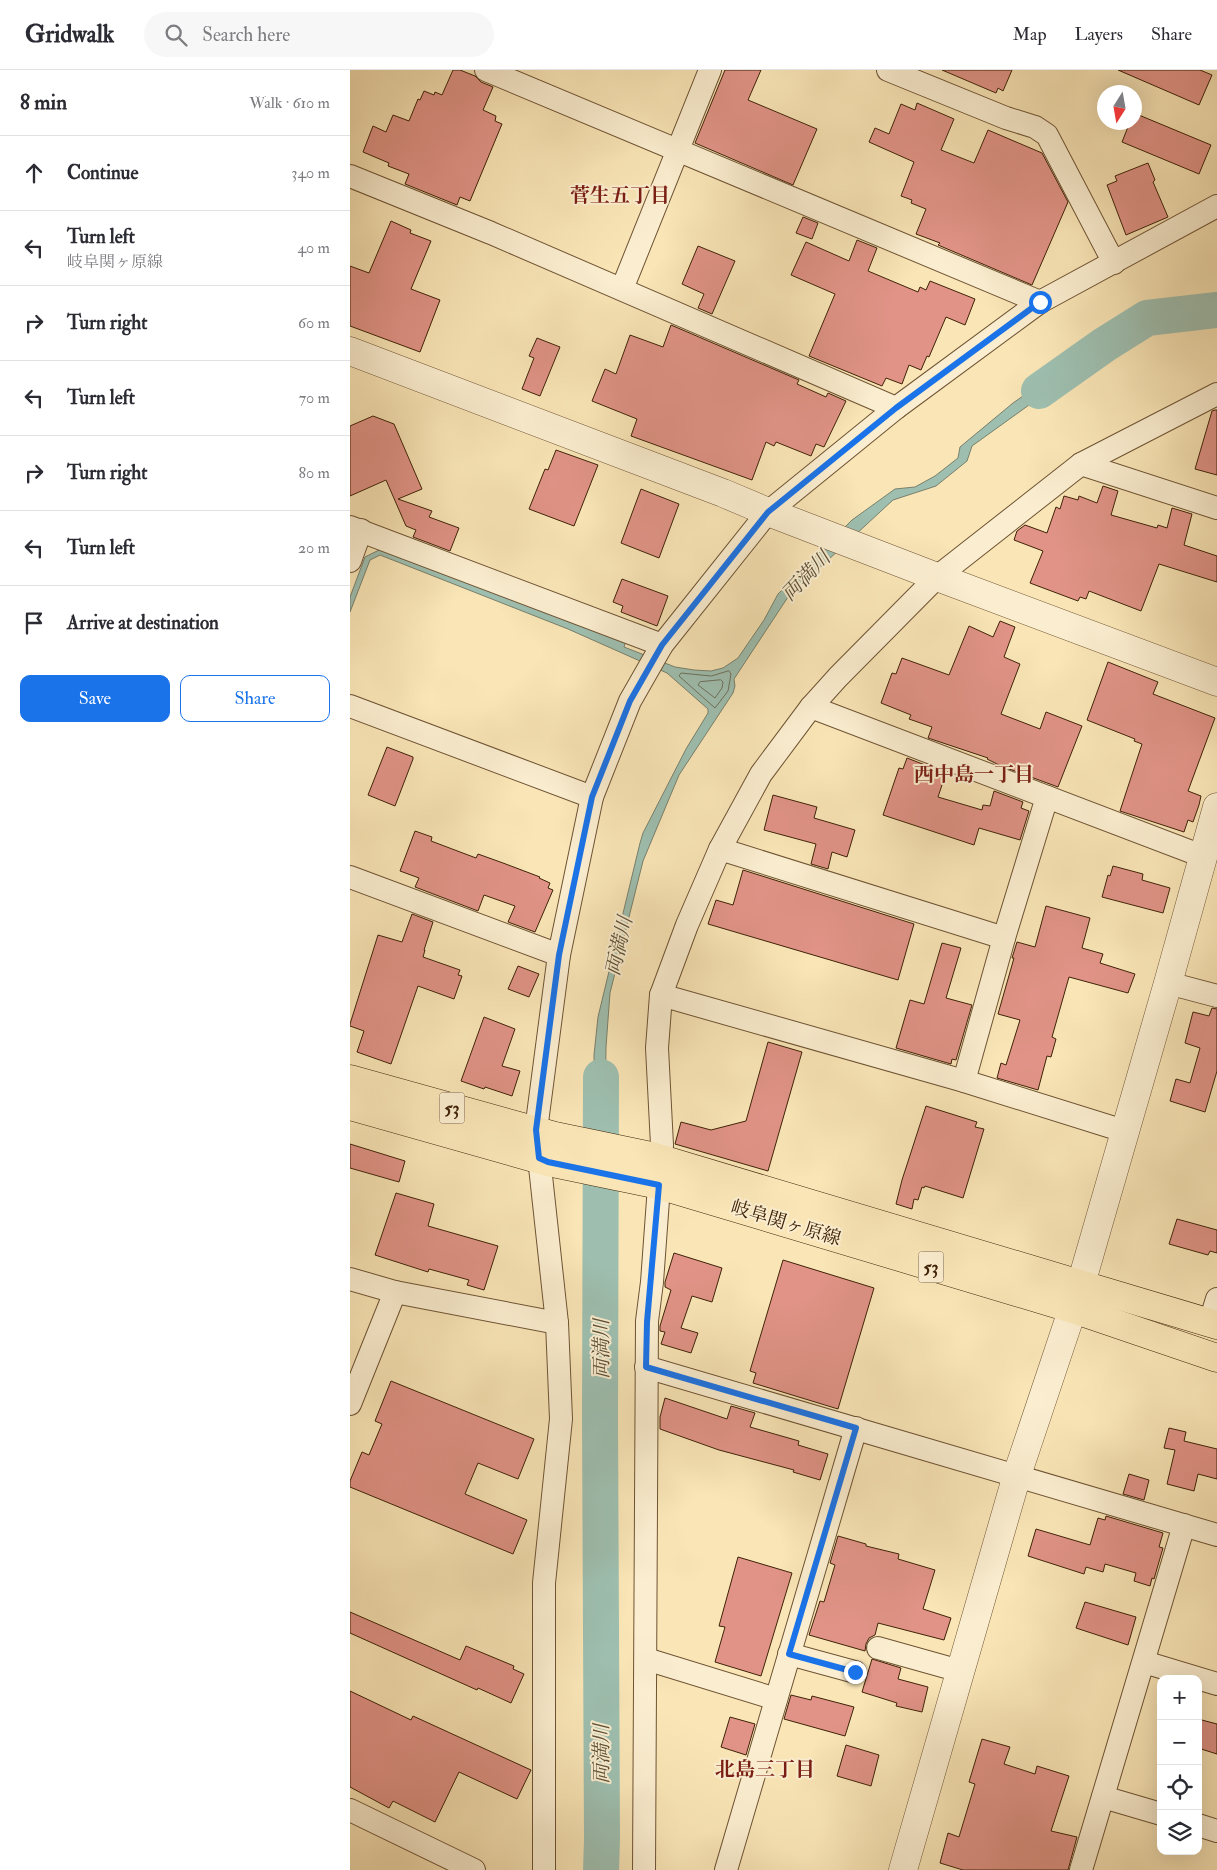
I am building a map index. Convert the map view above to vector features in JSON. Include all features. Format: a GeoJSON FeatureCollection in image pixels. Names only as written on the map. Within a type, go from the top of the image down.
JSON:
{"type":"FeatureCollection","features":[{"type":"Feature","properties":{"kind":"main road","name":"岐阜関ヶ原線"},"geometry":{"type":"LineString","coordinates":[[350,1079],[545,1133],[1217,1358]]}},
{"type":"Feature","properties":{"kind":"main road","name":"岐阜関ヶ原線"},"geometry":{"type":"LineString","coordinates":[[350,1106],[543,1160],[654,1171],[1081,1284],[1215,1315]]}},
{"type":"Feature","properties":{"kind":"street"},"geometry":{"type":"LineString","coordinates":[[486,70],[1040,302]]}},
{"type":"Feature","properties":{"kind":"street"},"geometry":{"type":"LineString","coordinates":[[622,289],[676,150],[710,70]]}},
{"type":"Feature","properties":{"kind":"street"},"geometry":{"type":"LineString","coordinates":[[888,70],[1006,118],[1035,127],[1047,136],[1114,263]]}},
{"type":"Feature","properties":{"kind":"street"},"geometry":{"type":"LineString","coordinates":[[350,176],[492,233],[896,408]]}},
{"type":"Feature","properties":{"kind":"street"},"geometry":{"type":"LineString","coordinates":[[544,1870],[544,1583],[561,1419],[557,1323],[543,1160],[559,955],[592,797],[630,701],[662,645],[778,516],[896,408],[1040,302],[1217,206]]}},
{"type":"Feature","properties":{"kind":"street"},"geometry":{"type":"LineString","coordinates":[[350,351],[723,493],[905,565],[1217,682]]}},
{"type":"Feature","properties":{"kind":"street"},"geometry":{"type":"LineString","coordinates":[[644,1870],[647,1322],[654,1171],[662,1144],[657,1048],[661,995],[687,925],[720,849],[761,774],[811,706],[937,577],[1081,464],[1217,394]]}},
{"type":"Feature","properties":{"kind":"street"},"geometry":{"type":"LineString","coordinates":[[1081,464],[1217,508]]}},
{"type":"Feature","properties":{"kind":"street"},"geometry":{"type":"LineString","coordinates":[[350,561],[356,528],[662,645]]}},
{"type":"Feature","properties":{"kind":"street"},"geometry":{"type":"LineString","coordinates":[[350,706],[592,797]]}},
{"type":"Feature","properties":{"kind":"street"},"geometry":{"type":"LineString","coordinates":[[811,706],[1202,856]]}},
{"type":"Feature","properties":{"kind":"street"},"geometry":{"type":"LineString","coordinates":[[964,1081],[1004,938],[1047,796]]}},
{"type":"Feature","properties":{"kind":"street"},"geometry":{"type":"LineString","coordinates":[[903,1870],[1017,1475],[1081,1284],[1217,807]]}},
{"type":"Feature","properties":{"kind":"street"},"geometry":{"type":"LineString","coordinates":[[720,849],[1004,938]]}},
{"type":"Feature","properties":{"kind":"street"},"geometry":{"type":"LineString","coordinates":[[350,877],[559,955]]}},
{"type":"Feature","properties":{"kind":"street"},"geometry":{"type":"LineString","coordinates":[[1168,983],[1217,996]]}},
{"type":"Feature","properties":{"kind":"street"},"geometry":{"type":"LineString","coordinates":[[661,995],[964,1081],[1124,1131]]}},
{"type":"Feature","properties":{"kind":"street"},"geometry":{"type":"LineString","coordinates":[[350,1279],[394,1292],[557,1323]]}},
{"type":"Feature","properties":{"kind":"street"},"geometry":{"type":"LineString","coordinates":[[350,1404],[394,1292]]}},
{"type":"Feature","properties":{"kind":"street"},"geometry":{"type":"LineString","coordinates":[[646,1367],[1217,1535]]}},
{"type":"Feature","properties":{"kind":"street"},"geometry":{"type":"LineString","coordinates":[[726,1870],[856,1428]]}},
{"type":"Feature","properties":{"kind":"street"},"geometry":{"type":"LineString","coordinates":[[1081,1870],[1184,1525]]}},
{"type":"Feature","properties":{"kind":"street"},"geometry":{"type":"LineString","coordinates":[[878,1648],[960,1671]]}},
{"type":"Feature","properties":{"kind":"street"},"geometry":{"type":"LineString","coordinates":[[789,1654],[855,1672]]}},
{"type":"Feature","properties":{"kind":"street"},"geometry":{"type":"LineString","coordinates":[[646,1659],[776,1699]]}},
{"type":"Feature","properties":{"kind":"street"},"geometry":{"type":"LineString","coordinates":[[1144,1662],[1217,1684]]}},
{"type":"Feature","properties":{"kind":"street"},"geometry":{"type":"LineString","coordinates":[[1103,1797],[1157,1813]]}},
{"type":"Feature","properties":{"kind":"street"},"geometry":{"type":"LineString","coordinates":[[350,1810],[474,1870]]}},
{"type":"Feature","properties":{"kind":"street"},"geometry":{"type":"LineString","coordinates":[[1202,1826],[1217,1831]]}},
{"type":"Feature","properties":{"kind":"water"},"geometry":{"type":"Polygon","coordinates":[[[1217,306],[1217,316],[1166,324],[1106,362],[1061,382],[972,446],[967,461],[936,486],[893,500],[788,597],[734,679],[733,693],[679,775],[643,861],[610,993],[606,1047],[605,1118],[609,1129],[595,1125],[594,1055],[598,1017],[640,843],[643,833],[686,749],[708,713],[708,709],[667,673],[568,629],[380,555],[370,560],[350,612],[350,597],[365,557],[383,548],[626,641],[624,647],[675,667],[711,671],[723,668],[738,658],[764,620],[778,594],[852,520],[895,489],[915,487],[935,476],[958,458],[960,447],[1013,403],[1059,371],[1104,352],[1157,314],[1217,306]]]}},
{"type":"Feature","properties":{"kind":"building"},"geometry":{"type":"Polygon","coordinates":[[[453,70],[460,70],[475,76],[481,82],[493,87],[483,110],[496,116],[495,121],[502,124],[470,201],[460,197],[457,205],[405,184],[409,174],[388,166],[389,163],[363,152],[373,126],[386,132],[393,115],[409,121],[418,99],[420,100],[424,91],[434,95],[435,92],[442,95],[453,70]]]}},
{"type":"Feature","properties":{"kind":"building"},"geometry":{"type":"Polygon","coordinates":[[[725,70],[761,70],[748,100],[817,129],[793,185],[695,143],[725,70]]]}},
{"type":"Feature","properties":{"kind":"building"},"geometry":{"type":"Polygon","coordinates":[[[942,70],[1012,70],[1003,91],[998,88],[996,93],[942,70]]]}},
{"type":"Feature","properties":{"kind":"building"},"geometry":{"type":"Polygon","coordinates":[[[1118,70],[1200,70],[1212,75],[1199,105],[1118,70]]]}},
{"type":"Feature","properties":{"kind":"building"},"geometry":{"type":"Polygon","coordinates":[[[917,103],[954,119],[941,150],[974,163],[988,130],[1042,153],[1068,202],[1032,285],[916,234],[926,209],[911,203],[912,200],[901,196],[914,162],[869,142],[875,128],[889,134],[901,104],[915,110],[917,103]]]}},
{"type":"Feature","properties":{"kind":"building"},"geometry":{"type":"Polygon","coordinates":[[[1142,116],[1211,145],[1199,174],[1122,142],[1127,130],[1142,130],[1142,116]]]}},
{"type":"Feature","properties":{"kind":"building"},"geometry":{"type":"Polygon","coordinates":[[[1148,163],[1155,180],[1153,182],[1168,217],[1126,235],[1107,185],[1117,181],[1115,176],[1148,163]]]}},
{"type":"Feature","properties":{"kind":"building"},"geometry":{"type":"Polygon","coordinates":[[[803,217],[818,223],[812,239],[796,233],[803,217]]]}},
{"type":"Feature","properties":{"kind":"building"},"geometry":{"type":"Polygon","coordinates":[[[391,221],[411,230],[410,233],[431,241],[411,289],[440,300],[420,352],[350,326],[350,266],[369,273],[391,221]]]}},
{"type":"Feature","properties":{"kind":"building"},"geometry":{"type":"Polygon","coordinates":[[[857,240],[877,248],[868,271],[918,292],[920,287],[926,290],[930,281],[975,299],[965,325],[946,317],[929,357],[927,356],[921,370],[909,365],[902,384],[886,378],[882,386],[809,356],[835,294],[791,275],[806,242],[849,261],[857,240]]]}},
{"type":"Feature","properties":{"kind":"building"},"geometry":{"type":"Polygon","coordinates":[[[698,246],[735,261],[712,314],[698,308],[704,294],[682,284],[698,246]]]}},
{"type":"Feature","properties":{"kind":"building"},"geometry":{"type":"Polygon","coordinates":[[[671,325],[799,380],[797,384],[826,397],[828,393],[846,401],[824,447],[816,444],[811,456],[776,442],[774,446],[766,442],[752,480],[631,436],[637,419],[592,401],[605,369],[616,374],[630,335],[663,347],[671,325]]]}},
{"type":"Feature","properties":{"kind":"building"},"geometry":{"type":"Polygon","coordinates":[[[537,338],[560,347],[540,396],[522,389],[534,358],[529,356],[537,338]]]}},
{"type":"Feature","properties":{"kind":"building"},"geometry":{"type":"Polygon","coordinates":[[[1217,410],[1217,475],[1195,469],[1212,411],[1217,410]]]}},
{"type":"Feature","properties":{"kind":"building"},"geometry":{"type":"Polygon","coordinates":[[[373,416],[394,424],[422,489],[398,499],[432,511],[429,517],[459,528],[450,551],[413,537],[416,530],[406,526],[386,480],[350,496],[350,426],[373,416]]]}},
{"type":"Feature","properties":{"kind":"building"},"geometry":{"type":"Polygon","coordinates":[[[556,450],[598,465],[574,526],[529,509],[545,469],[548,470],[556,450]]]}},
{"type":"Feature","properties":{"kind":"building"},"geometry":{"type":"Polygon","coordinates":[[[1103,486],[1118,491],[1111,515],[1157,528],[1158,525],[1167,528],[1172,508],[1192,514],[1184,545],[1217,556],[1217,582],[1159,564],[1141,611],[1089,591],[1086,599],[1080,597],[1078,601],[1030,583],[1043,551],[1014,540],[1017,531],[1025,525],[1047,533],[1056,507],[1060,509],[1064,496],[1078,500],[1079,496],[1097,503],[1103,486]]]}},
{"type":"Feature","properties":{"kind":"building"},"geometry":{"type":"Polygon","coordinates":[[[641,489],[679,504],[659,558],[621,543],[641,489]]]}},
{"type":"Feature","properties":{"kind":"building"},"geometry":{"type":"Polygon","coordinates":[[[622,579],[668,596],[657,626],[621,612],[623,606],[613,602],[622,579]]]}},
{"type":"Feature","properties":{"kind":"building"},"geometry":{"type":"Polygon","coordinates":[[[1000,621],[1015,627],[1004,657],[1020,664],[1001,714],[1040,729],[1046,712],[1082,726],[1058,787],[1001,766],[988,758],[928,738],[932,727],[909,719],[911,715],[881,703],[892,673],[896,674],[902,658],[949,675],[969,626],[993,637],[1000,621]]]}},
{"type":"Feature","properties":{"kind":"building"},"geometry":{"type":"Polygon","coordinates":[[[1108,662],[1158,682],[1153,694],[1215,718],[1188,791],[1201,796],[1199,805],[1193,822],[1188,820],[1184,832],[1120,811],[1142,744],[1134,741],[1135,739],[1087,720],[1108,662]]]}},
{"type":"Feature","properties":{"kind":"building"},"geometry":{"type":"Polygon","coordinates":[[[387,747],[413,757],[395,806],[368,795],[387,747]]]}},
{"type":"Feature","properties":{"kind":"building"},"geometry":{"type":"Polygon","coordinates":[[[907,758],[946,773],[938,797],[982,810],[983,805],[990,806],[994,791],[1023,802],[1021,808],[1029,811],[1020,840],[979,828],[974,845],[883,815],[899,768],[903,769],[907,758]]]}},
{"type":"Feature","properties":{"kind":"building"},"geometry":{"type":"Polygon","coordinates":[[[773,795],[817,807],[814,818],[855,830],[847,857],[832,852],[828,869],[811,864],[816,844],[764,830],[773,795]]]}},
{"type":"Feature","properties":{"kind":"building"},"geometry":{"type":"Polygon","coordinates":[[[415,831],[432,837],[431,841],[476,858],[478,854],[540,877],[550,883],[548,888],[553,890],[535,932],[508,922],[515,906],[484,895],[478,911],[415,887],[419,878],[400,871],[415,831]]]}},
{"type":"Feature","properties":{"kind":"building"},"geometry":{"type":"Polygon","coordinates":[[[1113,866],[1143,874],[1142,880],[1170,888],[1163,913],[1102,897],[1108,875],[1110,876],[1113,866]]]}},
{"type":"Feature","properties":{"kind":"building"},"geometry":{"type":"Polygon","coordinates":[[[743,870],[914,924],[898,980],[708,924],[716,900],[733,905],[743,870]]]}},
{"type":"Feature","properties":{"kind":"building"},"geometry":{"type":"Polygon","coordinates":[[[1046,906],[1090,918],[1082,948],[1103,954],[1100,963],[1135,974],[1128,993],[1069,977],[1052,1037],[1056,1039],[1051,1057],[1047,1056],[1038,1090],[997,1078],[1001,1063],[1006,1065],[1020,1020],[998,1014],[1017,942],[1035,947],[1046,906]]]}},
{"type":"Feature","properties":{"kind":"building"},"geometry":{"type":"Polygon","coordinates":[[[412,914],[433,922],[423,957],[460,970],[458,975],[462,976],[454,999],[418,986],[391,1064],[357,1052],[364,1031],[350,1026],[350,1024],[378,935],[402,942],[412,914]]]}},
{"type":"Feature","properties":{"kind":"building"},"geometry":{"type":"Polygon","coordinates":[[[942,943],[961,948],[946,998],[972,1005],[956,1060],[952,1059],[951,1064],[896,1048],[910,1000],[924,1004],[942,943]]]}},
{"type":"Feature","properties":{"kind":"building"},"geometry":{"type":"Polygon","coordinates":[[[518,966],[539,974],[529,997],[508,989],[518,966]]]}},
{"type":"Feature","properties":{"kind":"building"},"geometry":{"type":"Polygon","coordinates":[[[1212,1008],[1217,1009],[1217,1071],[1205,1112],[1170,1101],[1176,1079],[1190,1083],[1200,1048],[1185,1043],[1193,1012],[1209,1016],[1212,1008]]]}},
{"type":"Feature","properties":{"kind":"building"},"geometry":{"type":"Polygon","coordinates":[[[484,1017],[515,1029],[502,1066],[520,1071],[512,1096],[461,1081],[484,1017]]]}},
{"type":"Feature","properties":{"kind":"building"},"geometry":{"type":"Polygon","coordinates":[[[768,1042],[802,1052],[768,1171],[675,1144],[681,1122],[711,1130],[746,1121],[768,1042]]]}},
{"type":"Feature","properties":{"kind":"building"},"geometry":{"type":"Polygon","coordinates":[[[926,1106],[977,1122],[975,1127],[984,1129],[963,1198],[925,1186],[924,1188],[922,1187],[918,1200],[914,1199],[912,1209],[896,1204],[926,1106]]]}},
{"type":"Feature","properties":{"kind":"building"},"geometry":{"type":"Polygon","coordinates":[[[350,1144],[405,1161],[399,1182],[350,1168],[350,1144]]]}},
{"type":"Feature","properties":{"kind":"building"},"geometry":{"type":"Polygon","coordinates":[[[396,1193],[434,1204],[428,1226],[498,1246],[484,1290],[467,1285],[469,1280],[429,1269],[428,1272],[375,1255],[396,1193]]]}},
{"type":"Feature","properties":{"kind":"building"},"geometry":{"type":"Polygon","coordinates":[[[1177,1219],[1217,1230],[1217,1253],[1210,1251],[1208,1255],[1169,1244],[1177,1219]]]}},
{"type":"Feature","properties":{"kind":"building"},"geometry":{"type":"Polygon","coordinates":[[[674,1253],[722,1268],[712,1302],[692,1296],[681,1328],[698,1333],[691,1353],[661,1344],[665,1332],[660,1331],[660,1326],[671,1290],[665,1287],[665,1282],[674,1253]]]}},
{"type":"Feature","properties":{"kind":"building"},"geometry":{"type":"Polygon","coordinates":[[[783,1260],[874,1288],[838,1409],[753,1383],[756,1373],[750,1371],[783,1260]]]}},
{"type":"Feature","properties":{"kind":"building"},"geometry":{"type":"Polygon","coordinates":[[[391,1381],[534,1439],[518,1479],[478,1463],[465,1494],[527,1520],[513,1554],[350,1487],[350,1481],[362,1452],[369,1455],[382,1424],[375,1421],[391,1381]]]}},
{"type":"Feature","properties":{"kind":"building"},"geometry":{"type":"Polygon","coordinates":[[[665,1398],[727,1419],[731,1406],[755,1413],[750,1427],[799,1441],[798,1445],[828,1454],[820,1480],[793,1472],[794,1470],[719,1450],[660,1429],[660,1417],[665,1398]]]}},
{"type":"Feature","properties":{"kind":"building"},"geometry":{"type":"Polygon","coordinates":[[[1169,1428],[1186,1432],[1184,1441],[1217,1449],[1217,1479],[1198,1474],[1194,1491],[1167,1484],[1175,1450],[1164,1448],[1169,1428]]]}},
{"type":"Feature","properties":{"kind":"building"},"geometry":{"type":"Polygon","coordinates":[[[1129,1474],[1149,1480],[1144,1500],[1123,1494],[1129,1474]]]}},
{"type":"Feature","properties":{"kind":"building"},"geometry":{"type":"Polygon","coordinates":[[[1106,1516],[1163,1533],[1159,1547],[1163,1548],[1154,1579],[1152,1578],[1150,1586],[1134,1581],[1136,1573],[1105,1564],[1103,1572],[1086,1567],[1084,1574],[1028,1556],[1036,1529],[1090,1545],[1098,1518],[1105,1520],[1106,1516]]]}},
{"type":"Feature","properties":{"kind":"building"},"geometry":{"type":"Polygon","coordinates":[[[838,1536],[866,1544],[866,1546],[899,1554],[898,1559],[935,1570],[923,1609],[951,1618],[944,1640],[878,1623],[875,1635],[869,1638],[865,1651],[809,1635],[820,1601],[824,1602],[835,1565],[830,1563],[838,1536]]]}},
{"type":"Feature","properties":{"kind":"building"},"geometry":{"type":"Polygon","coordinates":[[[738,1557],[792,1573],[761,1676],[715,1662],[725,1627],[719,1626],[738,1557]]]}},
{"type":"Feature","properties":{"kind":"building"},"geometry":{"type":"Polygon","coordinates":[[[1085,1602],[1136,1617],[1128,1645],[1076,1628],[1085,1602]]]}},
{"type":"Feature","properties":{"kind":"building"},"geometry":{"type":"Polygon","coordinates":[[[350,1612],[460,1660],[466,1646],[514,1666],[513,1669],[524,1674],[511,1703],[478,1688],[477,1690],[350,1633],[350,1612]]]}},
{"type":"Feature","properties":{"kind":"building"},"geometry":{"type":"Polygon","coordinates":[[[872,1659],[901,1668],[898,1679],[928,1687],[922,1712],[896,1706],[897,1703],[862,1692],[872,1659]]]}},
{"type":"Feature","properties":{"kind":"building"},"geometry":{"type":"Polygon","coordinates":[[[350,1691],[411,1720],[413,1716],[531,1770],[517,1799],[459,1772],[435,1822],[393,1801],[389,1808],[350,1787],[350,1691]]]}},
{"type":"Feature","properties":{"kind":"building"},"geometry":{"type":"Polygon","coordinates":[[[791,1695],[811,1700],[812,1696],[854,1707],[845,1736],[784,1719],[791,1695]]]}},
{"type":"Feature","properties":{"kind":"building"},"geometry":{"type":"Polygon","coordinates":[[[730,1717],[755,1724],[746,1755],[721,1747],[730,1717]]]}},
{"type":"Feature","properties":{"kind":"building"},"geometry":{"type":"Polygon","coordinates":[[[1202,1720],[1217,1724],[1217,1754],[1202,1749],[1202,1720]]]}},
{"type":"Feature","properties":{"kind":"building"},"geometry":{"type":"Polygon","coordinates":[[[982,1739],[1010,1747],[1004,1764],[1035,1774],[1037,1766],[1069,1776],[1051,1831],[1077,1837],[1068,1870],[963,1870],[940,1863],[948,1833],[959,1837],[975,1784],[969,1782],[982,1739]]]}},
{"type":"Feature","properties":{"kind":"building"},"geometry":{"type":"Polygon","coordinates":[[[846,1745],[879,1755],[871,1786],[837,1776],[846,1745]]]}},
{"type":"Feature","properties":{"kind":"waterway","name":"両満川"},"geometry":{"type":"LineString","coordinates":[[1039,391],[1104,345],[1147,318],[1217,310]]}},
{"type":"Feature","properties":{"kind":"waterway","name":"両満川"},"geometry":{"type":"LineString","coordinates":[[601,1077],[601,1870]]}},
{"type":"Feature","properties":{"kind":"district","name":"菅生五丁目"},"geometry":{"type":"Point","coordinates":[620,195]}},
{"type":"Feature","properties":{"kind":"district","name":"西中島一丁目"},"geometry":{"type":"Point","coordinates":[974,774]}},
{"type":"Feature","properties":{"kind":"district","name":"北島三丁目"},"geometry":{"type":"Point","coordinates":[765,1769]}},
{"type":"Feature","properties":{"kind":"route"},"geometry":{"type":"LineString","coordinates":[[855,1672],[789,1654],[856,1428],[646,1367],[647,1322],[659,1185],[548,1162],[539,1158],[536,1130],[559,955],[592,797],[630,701],[662,645],[768,512],[896,408],[1040,302]]}}]}
